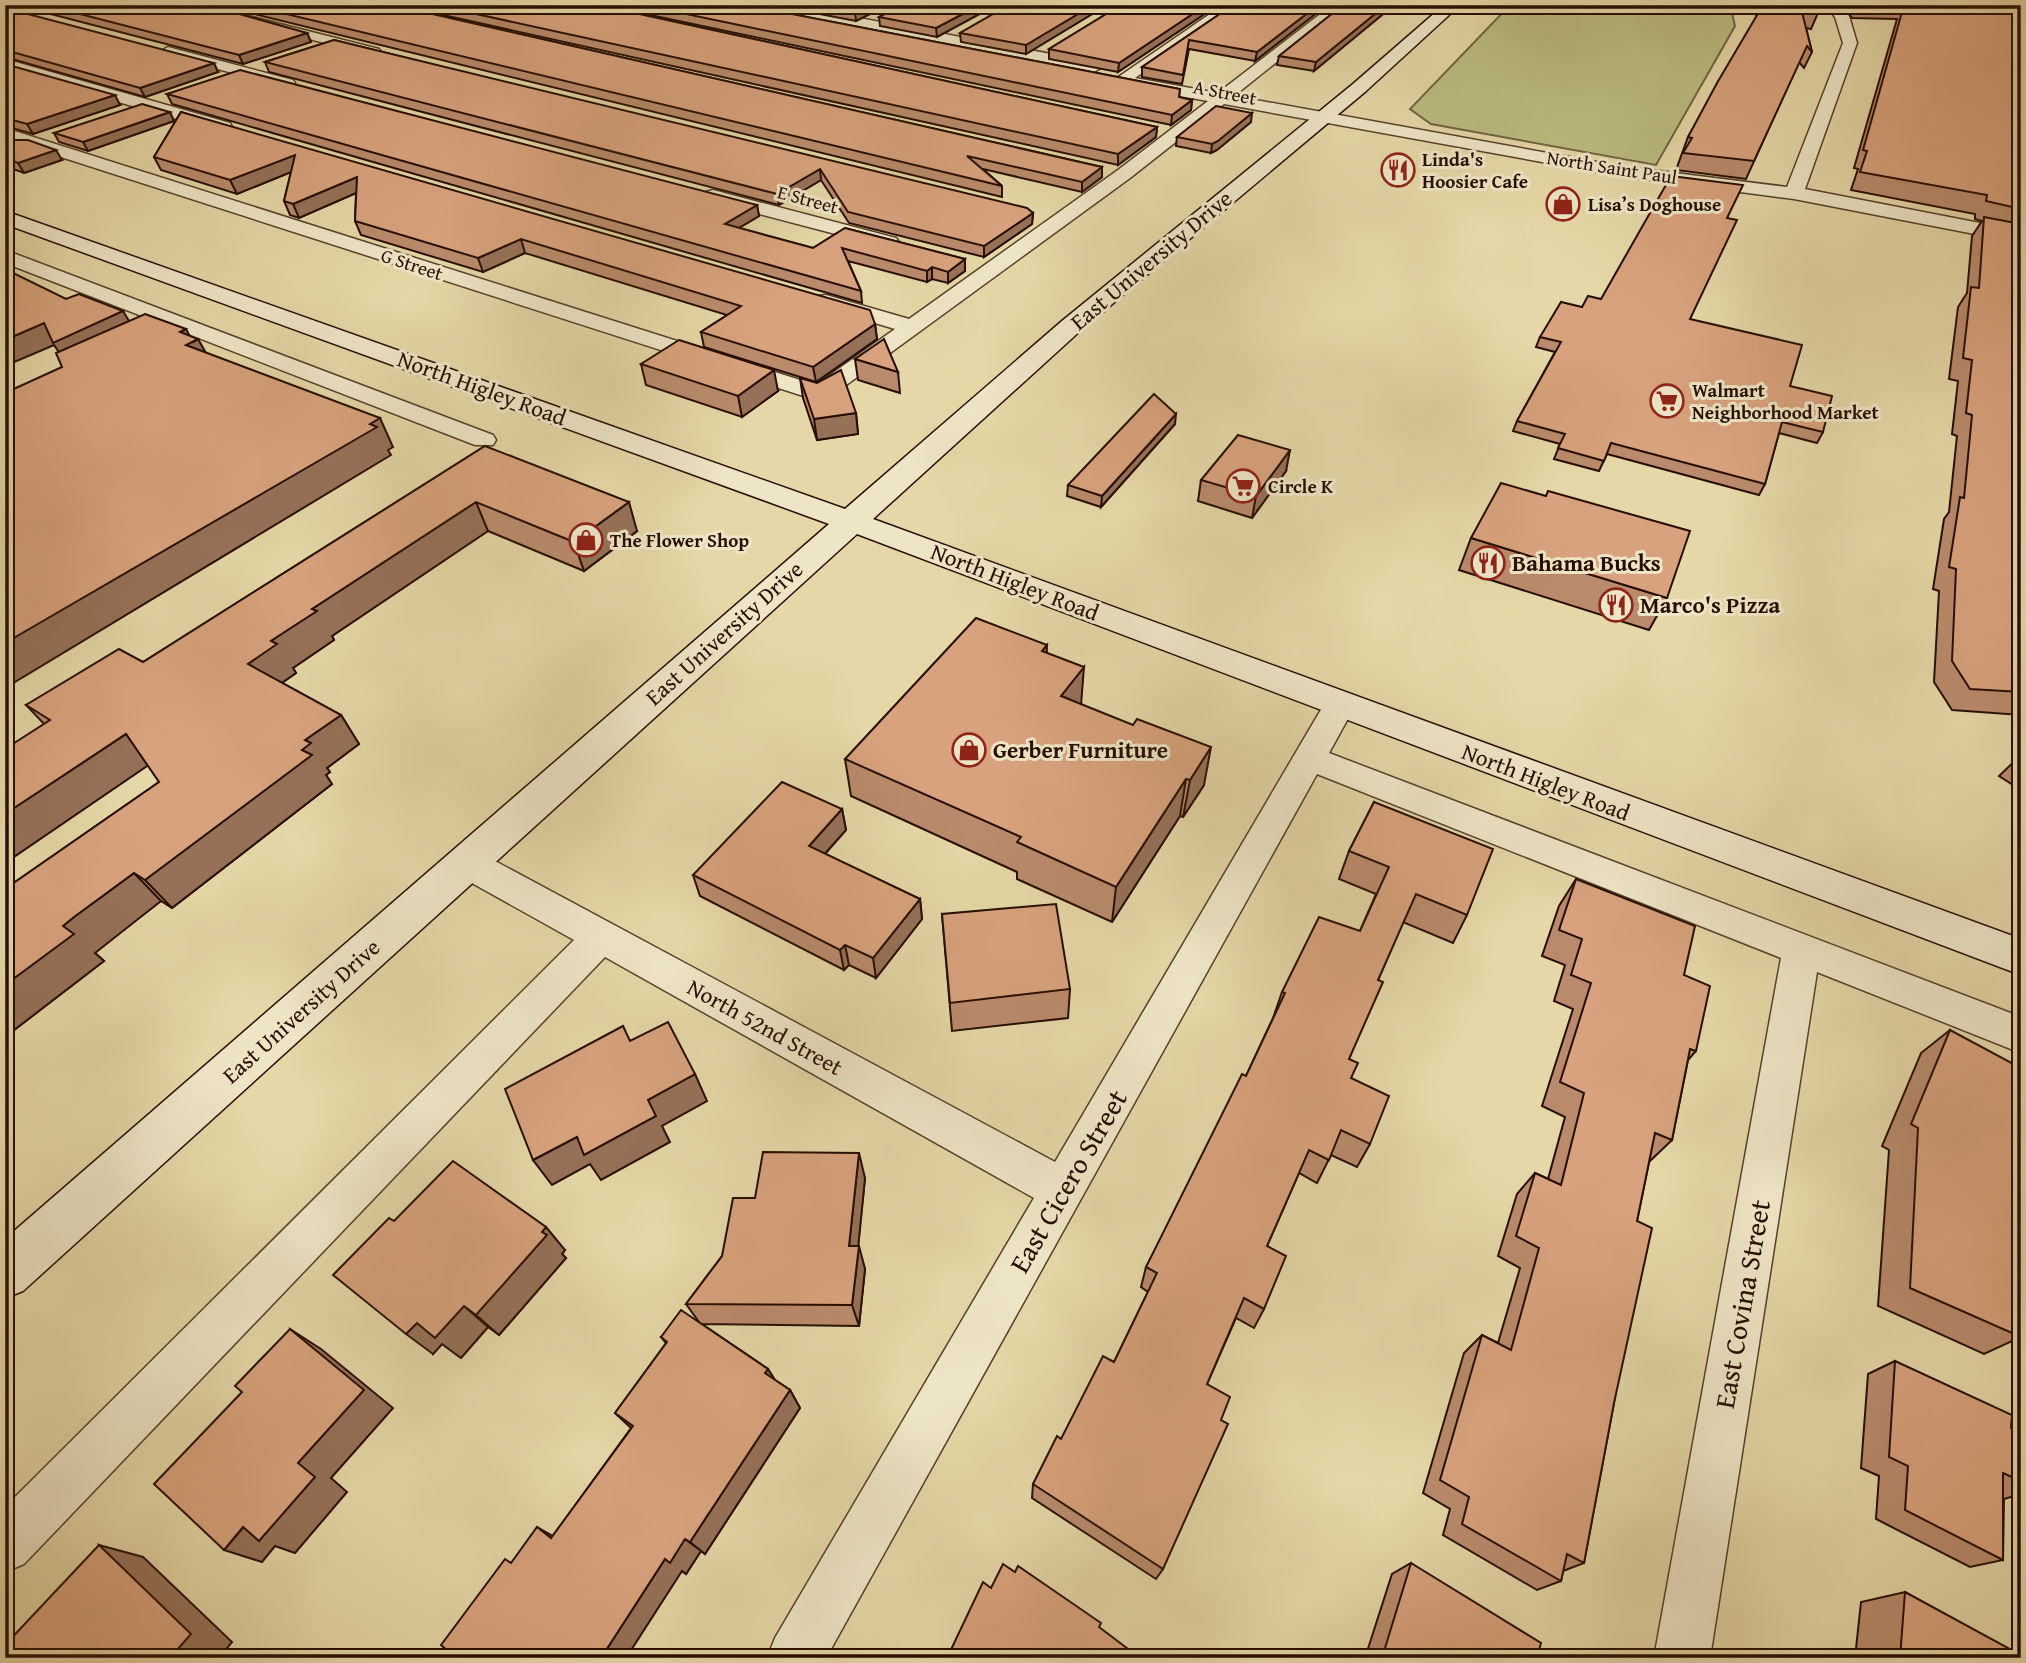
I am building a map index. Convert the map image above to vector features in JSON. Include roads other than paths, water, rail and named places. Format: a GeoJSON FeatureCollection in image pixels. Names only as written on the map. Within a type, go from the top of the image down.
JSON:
{"type":"FeatureCollection","features":[{"type":"Feature","properties":{"kind":"main road","name":"East University Drive"},"geometry":{"type":"LineString","coordinates":[[5,1273],[850,520],[1156,253],[1327,116],[1453,5]]}},
{"type":"Feature","properties":{"kind":"main road","name":"North Higley Road"},"geometry":{"type":"LineString","coordinates":[[5,217],[850,520],[2021,957]]}},
{"type":"Feature","properties":{"kind":"street"},"geometry":{"type":"LineString","coordinates":[[187,5],[388,55]]}},
{"type":"Feature","properties":{"kind":"street"},"geometry":{"type":"LineString","coordinates":[[1127,77],[1233,5]]}},
{"type":"Feature","properties":{"kind":"street"},"geometry":{"type":"LineString","coordinates":[[1224,96],[1340,5]]}},
{"type":"Feature","properties":{"kind":"street"},"geometry":{"type":"LineString","coordinates":[[1794,193],[1850,43],[1842,16],[1832,5]]}},
{"type":"Feature","properties":{"kind":"street","name":"A Street"},"geometry":{"type":"LineString","coordinates":[[746,7],[784,8],[863,27],[1327,116]]}},
{"type":"Feature","properties":{"kind":"street"},"geometry":{"type":"LineString","coordinates":[[863,27],[887,15]]}},
{"type":"Feature","properties":{"kind":"street"},"geometry":{"type":"LineString","coordinates":[[944,42],[970,28]]}},
{"type":"Feature","properties":{"kind":"street"},"geometry":{"type":"LineString","coordinates":[[1033,59],[1059,44]]}},
{"type":"Feature","properties":{"kind":"street"},"geometry":{"type":"LineString","coordinates":[[151,47],[299,86]]}},
{"type":"Feature","properties":{"kind":"street"},"geometry":{"type":"LineString","coordinates":[[5,64],[241,132]]}},
{"type":"Feature","properties":{"kind":"street","name":"A Street"},"geometry":{"type":"LineString","coordinates":[[819,394],[1124,174],[1224,96]]}},
{"type":"Feature","properties":{"kind":"street","name":"North Saint Paul"},"geometry":{"type":"LineString","coordinates":[[1327,116],[1619,171],[1794,193],[2021,237]]}},
{"type":"Feature","properties":{"kind":"street"},"geometry":{"type":"LineString","coordinates":[[1149,128],[1176,134]]}},
{"type":"Feature","properties":{"kind":"street","name":"G Street"},"geometry":{"type":"LineString","coordinates":[[24,139],[819,394]]}},
{"type":"Feature","properties":{"kind":"street"},"geometry":{"type":"LineString","coordinates":[[1097,168],[1124,174]]}},
{"type":"Feature","properties":{"kind":"street","name":"E Street"},"geometry":{"type":"LineString","coordinates":[[698,192],[910,248]]}},
{"type":"Feature","properties":{"kind":"street"},"geometry":{"type":"LineString","coordinates":[[1035,212],[1062,219]]}},
{"type":"Feature","properties":{"kind":"street","name":"North Higley Road"},"geometry":{"type":"LineString","coordinates":[[5,256],[484,440]]}},
{"type":"Feature","properties":{"kind":"street"},"geometry":{"type":"LineString","coordinates":[[964,262],[990,270]]}},
{"type":"Feature","properties":{"kind":"street"},"geometry":{"type":"LineString","coordinates":[[803,295],[910,326]]}},
{"type":"Feature","properties":{"kind":"street"},"geometry":{"type":"LineString","coordinates":[[152,334],[176,323]]}},
{"type":"Feature","properties":{"kind":"street","name":"East Cicero Street"},"geometry":{"type":"LineString","coordinates":[[795,1658],[1340,704]]}},
{"type":"Feature","properties":{"kind":"street"},"geometry":{"type":"LineString","coordinates":[[1309,758],[2021,1035]]}},
{"type":"Feature","properties":{"kind":"street","name":"North 52nd Street"},"geometry":{"type":"LineString","coordinates":[[467,863],[1063,1190]]}},
{"type":"Feature","properties":{"kind":"street"},"geometry":{"type":"LineString","coordinates":[[5,1545],[601,937]]}},
{"type":"Feature","properties":{"kind":"street","name":"East Covina Street"},"geometry":{"type":"LineString","coordinates":[[1682,1658],[1801,951]]}},
{"type":"Feature","properties":{"kind":"place","name":"Linda's Hoosier Cafe"},"geometry":{"type":"Point","coordinates":[1398,170]}},
{"type":"Feature","properties":{"kind":"place","name":"Lisa’s Doghouse"},"geometry":{"type":"Point","coordinates":[1563,204]}},
{"type":"Feature","properties":{"kind":"place","name":"Walmart Neighborhood Market"},"geometry":{"type":"Point","coordinates":[1667,401]}},
{"type":"Feature","properties":{"kind":"place","name":"Circle K"},"geometry":{"type":"Point","coordinates":[1243,486]}},
{"type":"Feature","properties":{"kind":"place","name":"The Flower Shop"},"geometry":{"type":"Point","coordinates":[586,540]}},
{"type":"Feature","properties":{"kind":"place","name":"Bahama Bucks"},"geometry":{"type":"Point","coordinates":[1488,563]}},
{"type":"Feature","properties":{"kind":"place","name":"Marco's Pizza"},"geometry":{"type":"Point","coordinates":[1616,605]}},
{"type":"Feature","properties":{"kind":"place","name":"Gerber Furniture"},"geometry":{"type":"Point","coordinates":[969,750]}}]}
